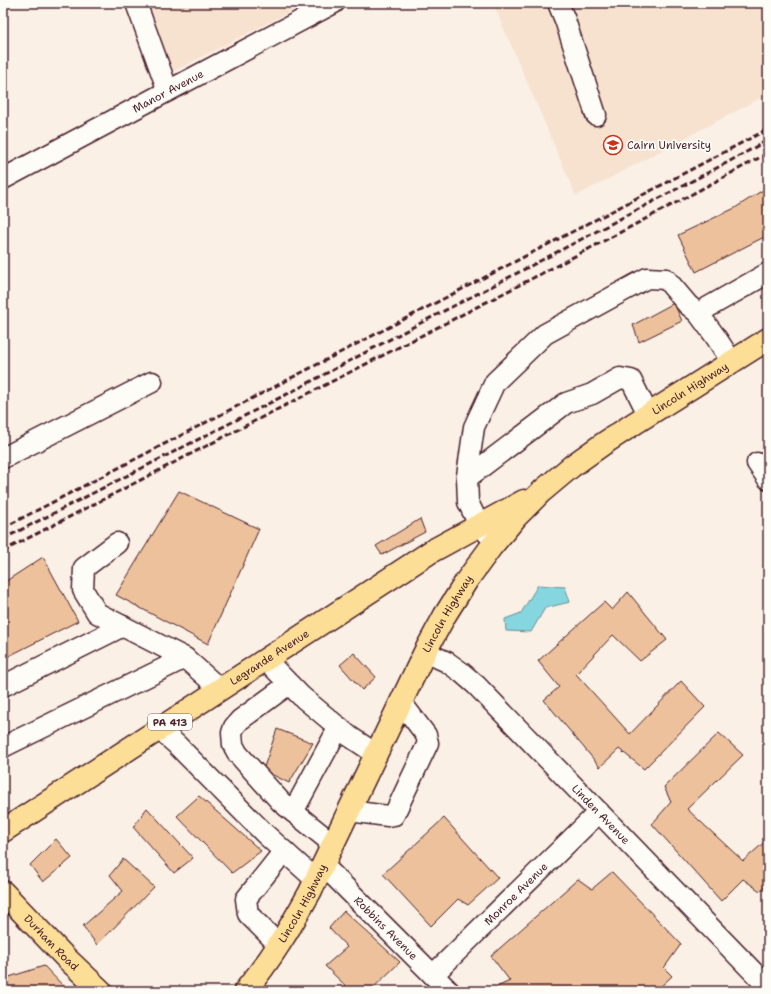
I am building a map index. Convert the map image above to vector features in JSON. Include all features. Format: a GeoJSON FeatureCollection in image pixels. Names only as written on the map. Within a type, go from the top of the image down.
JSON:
{"type":"FeatureCollection","features":[{"type":"Feature","properties":{"kind":"main road","name":"Lincoln Highway"},"geometry":{"type":"LineString","coordinates":[[253,988],[294,922],[320,872],[425,652],[445,615],[467,580],[496,541],[541,492],[572,466],[648,414],[768,339]]}},
{"type":"Feature","properties":{"kind":"main road","name":"Legrande Avenue"},"geometry":{"type":"LineString","coordinates":[[3,831],[432,551],[541,492]]}},
{"type":"Feature","properties":{"kind":"main road","name":"Durham Road"},"geometry":{"type":"LineString","coordinates":[[3,892],[64,956],[101,991]]}},
{"type":"Feature","properties":{"kind":"street"},"geometry":{"type":"LineString","coordinates":[[136,3],[168,91]]}},
{"type":"Feature","properties":{"kind":"street","name":"Manor Avenue"},"geometry":{"type":"LineString","coordinates":[[3,179],[334,3]]}},
{"type":"Feature","properties":{"kind":"street"},"geometry":{"type":"LineString","coordinates":[[558,3],[596,115]]}},
{"type":"Feature","properties":{"kind":"street"},"geometry":{"type":"LineString","coordinates":[[698,313],[768,272]]}},
{"type":"Feature","properties":{"kind":"street"},"geometry":{"type":"LineString","coordinates":[[496,541],[479,525],[468,502],[467,478],[474,427],[495,382],[545,334],[646,278],[666,279],[698,313],[732,362]]}},
{"type":"Feature","properties":{"kind":"street"},"geometry":{"type":"LineString","coordinates":[[467,478],[566,403],[592,394],[620,378],[631,380],[648,414]]}},
{"type":"Feature","properties":{"kind":"street"},"geometry":{"type":"LineString","coordinates":[[3,458],[152,382]]}},
{"type":"Feature","properties":{"kind":"street"},"geometry":{"type":"LineString","coordinates":[[118,543],[84,568],[83,590],[97,613],[185,658],[220,689]]}},
{"type":"Feature","properties":{"kind":"street"},"geometry":{"type":"LineString","coordinates":[[3,686],[123,626]]}},
{"type":"Feature","properties":{"kind":"street","name":"Linden Avenue"},"geometry":{"type":"LineString","coordinates":[[425,652],[447,662],[476,684],[768,986]]}},
{"type":"Feature","properties":{"kind":"street"},"geometry":{"type":"LineString","coordinates":[[3,747],[185,658]]}},
{"type":"Feature","properties":{"kind":"street"},"geometry":{"type":"LineString","coordinates":[[266,660],[301,696],[349,736],[376,754]]}},
{"type":"Feature","properties":{"kind":"street"},"geometry":{"type":"LineString","coordinates":[[289,684],[240,720],[234,727],[232,733],[233,745],[238,754],[281,802],[333,844]]}},
{"type":"Feature","properties":{"kind":"street"},"geometry":{"type":"LineString","coordinates":[[349,811],[388,816],[394,815],[398,808],[428,743],[426,735],[401,702]]}},
{"type":"Feature","properties":{"kind":"street"},"geometry":{"type":"LineString","coordinates":[[293,812],[339,727]]}},
{"type":"Feature","properties":{"kind":"street","name":"Robbins Avenue"},"geometry":{"type":"LineString","coordinates":[[159,729],[176,744],[265,834],[284,851],[320,872],[449,991]]}},
{"type":"Feature","properties":{"kind":"street","name":"Monroe Avenue"},"geometry":{"type":"LineString","coordinates":[[433,975],[599,812]]}},
{"type":"Feature","properties":{"kind":"street"},"geometry":{"type":"LineString","coordinates":[[279,945],[248,914],[246,899],[284,851]]}},
{"type":"Feature","properties":{"kind":"shaded area"},"geometry":{"type":"Polygon","coordinates":[[[146,3],[307,3],[170,73],[146,3]]]}},
{"type":"Feature","properties":{"kind":"shaded area","name":"Cairn University"},"geometry":{"type":"Polygon","coordinates":[[[493,3],[768,3],[768,94],[576,196],[493,3]]]}},
{"type":"Feature","properties":{"kind":"water"},"geometry":{"type":"Polygon","coordinates":[[[538,585],[565,587],[570,602],[545,608],[531,632],[506,631],[505,619],[521,613],[538,585]]]}},
{"type":"Feature","properties":{"kind":"building"},"geometry":{"type":"Polygon","coordinates":[[[766,188],[768,190],[768,235],[696,272],[678,235],[735,208],[766,188]]]}},
{"type":"Feature","properties":{"kind":"building"},"geometry":{"type":"Polygon","coordinates":[[[674,303],[682,321],[639,342],[633,325],[674,303]]]}},
{"type":"Feature","properties":{"kind":"building"},"geometry":{"type":"Polygon","coordinates":[[[179,491],[259,529],[208,644],[116,595],[179,491]]]}},
{"type":"Feature","properties":{"kind":"building"},"geometry":{"type":"Polygon","coordinates":[[[420,519],[425,532],[382,555],[376,546],[420,519]]]}},
{"type":"Feature","properties":{"kind":"building"},"geometry":{"type":"Polygon","coordinates":[[[43,557],[78,621],[3,659],[3,583],[43,557]]]}},
{"type":"Feature","properties":{"kind":"building"},"geometry":{"type":"Polygon","coordinates":[[[628,592],[667,640],[640,661],[613,635],[576,674],[630,734],[681,681],[705,707],[644,769],[619,749],[600,767],[544,700],[559,687],[538,661],[604,602],[612,610],[628,592]]]}},
{"type":"Feature","properties":{"kind":"building"},"geometry":{"type":"Polygon","coordinates":[[[354,653],[376,677],[362,690],[340,665],[354,653]]]}},
{"type":"Feature","properties":{"kind":"building"},"geometry":{"type":"Polygon","coordinates":[[[277,729],[313,743],[289,783],[263,770],[277,729]]]}},
{"type":"Feature","properties":{"kind":"building"},"geometry":{"type":"Polygon","coordinates":[[[719,733],[743,755],[687,809],[743,861],[768,839],[768,884],[760,891],[743,879],[721,901],[652,824],[671,802],[664,787],[719,733]]]}},
{"type":"Feature","properties":{"kind":"building"},"geometry":{"type":"Polygon","coordinates":[[[199,796],[261,851],[232,873],[177,816],[199,796]]]}},
{"type":"Feature","properties":{"kind":"building"},"geometry":{"type":"Polygon","coordinates":[[[147,808],[193,858],[174,873],[133,827],[147,808]]]}},
{"type":"Feature","properties":{"kind":"building"},"geometry":{"type":"Polygon","coordinates":[[[444,818],[498,878],[468,905],[458,899],[431,926],[383,874],[444,818]]]}},
{"type":"Feature","properties":{"kind":"building"},"geometry":{"type":"Polygon","coordinates":[[[56,839],[72,858],[43,882],[30,865],[56,839]]]}},
{"type":"Feature","properties":{"kind":"building"},"geometry":{"type":"Polygon","coordinates":[[[123,859],[154,887],[97,945],[83,926],[123,891],[110,875],[123,859]]]}},
{"type":"Feature","properties":{"kind":"building"},"geometry":{"type":"Polygon","coordinates":[[[612,872],[681,944],[664,968],[672,976],[656,991],[488,991],[510,981],[491,956],[578,879],[592,889],[612,872]]]}},
{"type":"Feature","properties":{"kind":"building"},"geometry":{"type":"Polygon","coordinates":[[[344,911],[400,962],[370,991],[351,991],[325,966],[347,947],[329,928],[344,911]]]}},
{"type":"Feature","properties":{"kind":"building"},"geometry":{"type":"Polygon","coordinates":[[[44,966],[68,991],[3,991],[3,984],[7,984],[6,978],[44,966]]]}},
{"type":"Feature","properties":{"kind":"railway"},"geometry":{"type":"LineString","coordinates":[[3,528],[768,129]]}},
{"type":"Feature","properties":{"kind":"railway"},"geometry":{"type":"LineString","coordinates":[[3,539],[297,389],[768,140]]}},
{"type":"Feature","properties":{"kind":"railway"},"geometry":{"type":"LineString","coordinates":[[3,551],[527,281],[768,153]]}},
{"type":"Feature","properties":{"kind":"place","name":"Cairn University"},"geometry":{"type":"Point","coordinates":[613,145]}}]}
